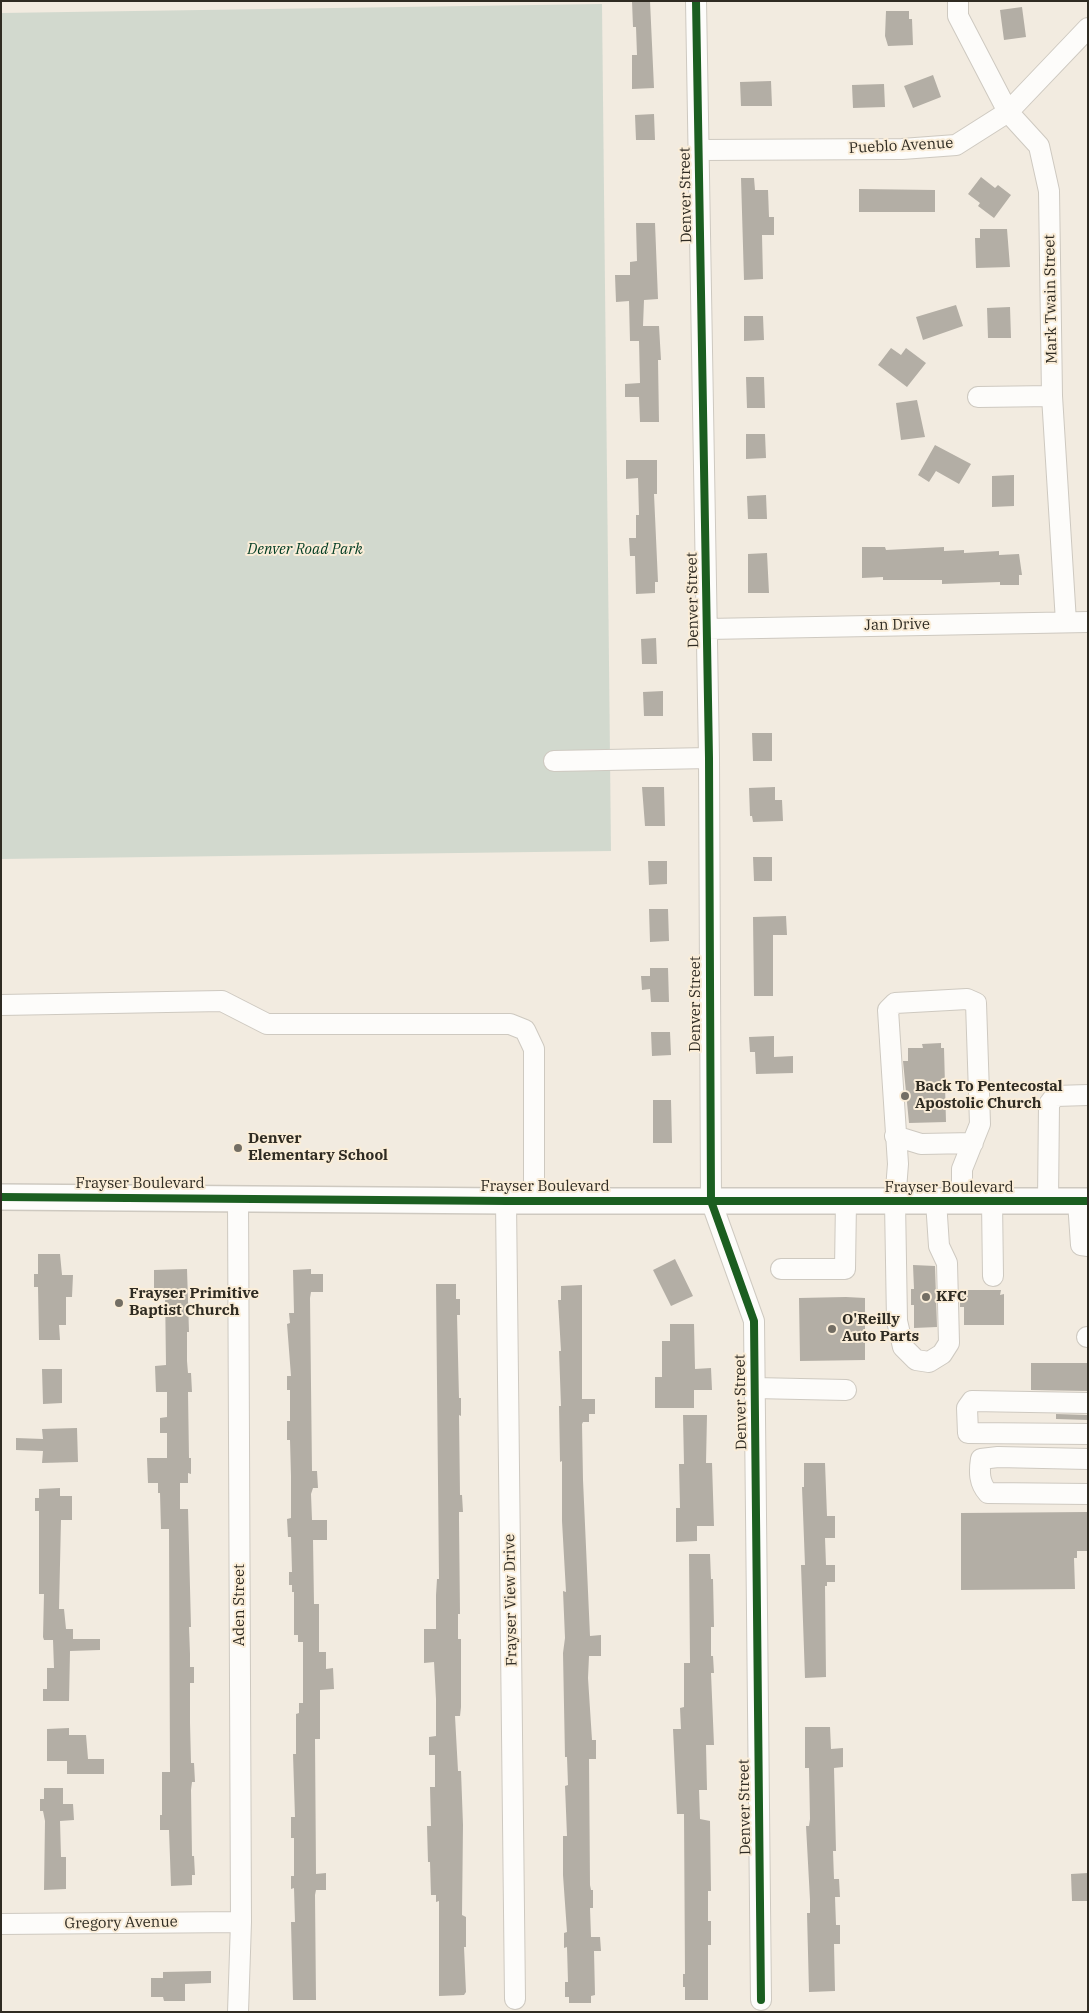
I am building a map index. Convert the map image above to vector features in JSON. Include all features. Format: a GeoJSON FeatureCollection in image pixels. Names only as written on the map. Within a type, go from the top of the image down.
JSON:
{"type":"FeatureCollection","features":[{"type":"Feature","properties":{"kind":"main road","name":"Frayser Boulevard"},"geometry":{"type":"LineString","coordinates":[[1,1197],[506,1201],[1083,1201]]}},
{"type":"Feature","properties":{"kind":"street","name":"Denver Street"},"geometry":{"type":"LineString","coordinates":[[696,1],[709,758],[711,1201],[754,1321],[761,2000]]}},
{"type":"Feature","properties":{"kind":"street","name":"Mark Twain Street"},"geometry":{"type":"LineString","coordinates":[[958,1],[958,16],[1008,112],[1039,146],[1049,191],[1052,396],[1066,622]]}},
{"type":"Feature","properties":{"kind":"street","name":"Pueblo Avenue"},"geometry":{"type":"LineString","coordinates":[[700,150],[902,148],[956,145],[1008,112],[1088,28]]}},
{"type":"Feature","properties":{"kind":"street"},"geometry":{"type":"LineString","coordinates":[[978,397],[1052,396]]}},
{"type":"Feature","properties":{"kind":"street","name":"Jan Drive"},"geometry":{"type":"LineString","coordinates":[[707,629],[1088,622]]}},
{"type":"Feature","properties":{"kind":"street"},"geometry":{"type":"LineString","coordinates":[[554,761],[709,758]]}},
{"type":"Feature","properties":{"kind":"street"},"geometry":{"type":"LineString","coordinates":[[936,1202],[938,1240],[947,1263],[949,1343],[942,1354],[929,1362],[916,1360],[904,1347],[896,1321],[895,1202],[898,1164],[888,1010],[895,1003],[967,999],[976,1003],[980,1124],[962,1169],[962,1202]]}},
{"type":"Feature","properties":{"kind":"street"},"geometry":{"type":"LineString","coordinates":[[1,1005],[222,1001],[267,1024],[510,1024],[525,1030],[534,1049],[534,1201]]}},
{"type":"Feature","properties":{"kind":"street"},"geometry":{"type":"LineString","coordinates":[[1048,1201],[1049,1104],[1055,1096],[1088,1095]]}},
{"type":"Feature","properties":{"kind":"street"},"geometry":{"type":"LineString","coordinates":[[896,1136],[921,1144],[973,1143]]}},
{"type":"Feature","properties":{"kind":"street","name":"Aden Street"},"geometry":{"type":"LineString","coordinates":[[238,1198],[241,1922],[238,2012]]}},
{"type":"Feature","properties":{"kind":"street","name":"Frayser View Drive"},"geometry":{"type":"LineString","coordinates":[[506,1201],[515,1999]]}},
{"type":"Feature","properties":{"kind":"street"},"geometry":{"type":"LineString","coordinates":[[781,1269],[845,1269],[846,1201]]}},
{"type":"Feature","properties":{"kind":"street"},"geometry":{"type":"LineString","coordinates":[[992,1201],[993,1276]]}},
{"type":"Feature","properties":{"kind":"street"},"geometry":{"type":"LineString","coordinates":[[1083,1201],[1081,1245],[1088,1246]]}},
{"type":"Feature","properties":{"kind":"street"},"geometry":{"type":"LineString","coordinates":[[754,1388],[846,1390]]}},
{"type":"Feature","properties":{"kind":"street"},"geometry":{"type":"LineString","coordinates":[[1088,1403],[972,1401],[967,1408],[968,1432],[1088,1434]]}},
{"type":"Feature","properties":{"kind":"street"},"geometry":{"type":"LineString","coordinates":[[1088,1459],[998,1457],[981,1459],[980,1471],[982,1487],[988,1493],[1088,1494]]}},
{"type":"Feature","properties":{"kind":"street","name":"Gregory Avenue"},"geometry":{"type":"LineString","coordinates":[[1,1924],[241,1922]]}},
{"type":"Feature","properties":{"kind":"green space","name":"Denver Road Park"},"geometry":{"type":"Polygon","coordinates":[[[602,4],[611,851],[1,859],[1,13],[602,4]]]}},
{"type":"Feature","properties":{"kind":"building"},"geometry":{"type":"Polygon","coordinates":[[[632,1],[650,1],[654,88],[632,89],[632,55],[637,55],[636,27],[633,27],[632,1]]]}},
{"type":"Feature","properties":{"kind":"building"},"geometry":{"type":"Polygon","coordinates":[[[1022,7],[1026,37],[1004,40],[1000,10],[1022,7]]]}},
{"type":"Feature","properties":{"kind":"building"},"geometry":{"type":"Polygon","coordinates":[[[886,11],[909,11],[909,19],[912,19],[913,45],[888,46],[885,36],[886,11]]]}},
{"type":"Feature","properties":{"kind":"building"},"geometry":{"type":"Polygon","coordinates":[[[933,75],[941,97],[913,108],[904,86],[933,75]]]}},
{"type":"Feature","properties":{"kind":"building"},"geometry":{"type":"Polygon","coordinates":[[[771,81],[772,106],[741,106],[740,82],[771,81]]]}},
{"type":"Feature","properties":{"kind":"building"},"geometry":{"type":"Polygon","coordinates":[[[884,84],[885,107],[853,108],[852,85],[884,84]]]}},
{"type":"Feature","properties":{"kind":"building"},"geometry":{"type":"Polygon","coordinates":[[[654,114],[655,140],[636,140],[635,115],[654,114]]]}},
{"type":"Feature","properties":{"kind":"building"},"geometry":{"type":"Polygon","coordinates":[[[981,177],[995,188],[998,185],[1011,195],[994,218],[978,206],[980,203],[968,194],[981,177]]]}},
{"type":"Feature","properties":{"kind":"building"},"geometry":{"type":"Polygon","coordinates":[[[741,178],[754,178],[755,190],[768,190],[769,217],[774,217],[774,235],[762,235],[763,279],[744,280],[741,178]]]}},
{"type":"Feature","properties":{"kind":"building"},"geometry":{"type":"Polygon","coordinates":[[[859,189],[935,190],[935,212],[859,212],[859,189]]]}},
{"type":"Feature","properties":{"kind":"building"},"geometry":{"type":"Polygon","coordinates":[[[636,223],[655,223],[658,299],[644,300],[643,326],[659,326],[661,360],[658,360],[659,422],[640,422],[639,397],[625,397],[625,384],[640,383],[639,341],[630,341],[629,301],[616,302],[615,275],[630,275],[630,262],[637,261],[636,223]]]}},
{"type":"Feature","properties":{"kind":"building"},"geometry":{"type":"Polygon","coordinates":[[[980,229],[1007,229],[1010,267],[976,268],[975,238],[980,238],[980,229]]]}},
{"type":"Feature","properties":{"kind":"building"},"geometry":{"type":"Polygon","coordinates":[[[956,305],[963,326],[923,340],[916,317],[956,305]]]}},
{"type":"Feature","properties":{"kind":"building"},"geometry":{"type":"Polygon","coordinates":[[[1010,307],[1011,338],[988,338],[987,308],[1010,307]]]}},
{"type":"Feature","properties":{"kind":"building"},"geometry":{"type":"Polygon","coordinates":[[[744,316],[763,316],[764,340],[744,341],[744,316]]]}},
{"type":"Feature","properties":{"kind":"building"},"geometry":{"type":"Polygon","coordinates":[[[891,348],[901,355],[906,348],[926,363],[907,387],[878,365],[891,348]]]}},
{"type":"Feature","properties":{"kind":"building"},"geometry":{"type":"Polygon","coordinates":[[[746,377],[764,377],[765,408],[747,408],[746,377]]]}},
{"type":"Feature","properties":{"kind":"building"},"geometry":{"type":"Polygon","coordinates":[[[917,400],[925,437],[901,440],[896,403],[917,400]]]}},
{"type":"Feature","properties":{"kind":"building"},"geometry":{"type":"Polygon","coordinates":[[[746,434],[765,434],[766,458],[746,459],[746,434]]]}},
{"type":"Feature","properties":{"kind":"building"},"geometry":{"type":"Polygon","coordinates":[[[935,445],[971,464],[959,484],[936,471],[929,482],[918,475],[935,445]]]}},
{"type":"Feature","properties":{"kind":"building"},"geometry":{"type":"Polygon","coordinates":[[[626,460],[657,460],[657,494],[654,494],[658,582],[655,582],[655,593],[636,594],[635,556],[630,556],[629,538],[636,538],[636,515],[639,515],[638,478],[626,479],[626,460]]]}},
{"type":"Feature","properties":{"kind":"building"},"geometry":{"type":"Polygon","coordinates":[[[1014,475],[1014,506],[992,507],[992,476],[1014,475]]]}},
{"type":"Feature","properties":{"kind":"building"},"geometry":{"type":"Polygon","coordinates":[[[766,495],[767,519],[748,519],[747,496],[766,495]]]}},
{"type":"Feature","properties":{"kind":"building"},"geometry":{"type":"Polygon","coordinates":[[[862,547],[885,547],[886,550],[944,547],[944,551],[964,550],[964,553],[999,551],[999,555],[1019,554],[1022,575],[1019,575],[1019,585],[1000,585],[1000,582],[942,584],[942,580],[883,580],[883,577],[862,578],[862,547]]]}},
{"type":"Feature","properties":{"kind":"building"},"geometry":{"type":"Polygon","coordinates":[[[767,553],[769,593],[748,593],[748,554],[767,553]]]}},
{"type":"Feature","properties":{"kind":"building"},"geometry":{"type":"Polygon","coordinates":[[[656,638],[657,664],[642,664],[641,639],[656,638]]]}},
{"type":"Feature","properties":{"kind":"building"},"geometry":{"type":"Polygon","coordinates":[[[663,691],[663,716],[644,716],[643,692],[663,691]]]}},
{"type":"Feature","properties":{"kind":"building"},"geometry":{"type":"Polygon","coordinates":[[[752,733],[772,733],[772,761],[753,761],[752,733]]]}},
{"type":"Feature","properties":{"kind":"building"},"geometry":{"type":"Polygon","coordinates":[[[642,787],[664,787],[665,826],[645,826],[642,787]]]}},
{"type":"Feature","properties":{"kind":"building"},"geometry":{"type":"Polygon","coordinates":[[[775,787],[775,800],[782,800],[783,821],[753,822],[752,816],[750,816],[749,788],[775,787]]]}},
{"type":"Feature","properties":{"kind":"building"},"geometry":{"type":"Polygon","coordinates":[[[753,857],[772,857],[772,881],[754,881],[753,857]]]}},
{"type":"Feature","properties":{"kind":"building"},"geometry":{"type":"Polygon","coordinates":[[[648,861],[667,861],[667,884],[649,885],[648,861]]]}},
{"type":"Feature","properties":{"kind":"building"},"geometry":{"type":"Polygon","coordinates":[[[649,909],[668,909],[669,941],[650,942],[649,909]]]}},
{"type":"Feature","properties":{"kind":"building"},"geometry":{"type":"Polygon","coordinates":[[[786,916],[787,935],[773,935],[773,996],[754,996],[753,917],[786,916]]]}},
{"type":"Feature","properties":{"kind":"building"},"geometry":{"type":"Polygon","coordinates":[[[650,968],[668,968],[669,1002],[651,1002],[650,989],[642,990],[641,976],[650,976],[650,968]]]}},
{"type":"Feature","properties":{"kind":"building"},"geometry":{"type":"Polygon","coordinates":[[[651,1032],[670,1032],[671,1055],[652,1056],[651,1032]]]}},
{"type":"Feature","properties":{"kind":"building"},"geometry":{"type":"Polygon","coordinates":[[[774,1036],[774,1057],[793,1056],[793,1073],[756,1074],[755,1052],[750,1052],[749,1037],[774,1036]]]}},
{"type":"Feature","properties":{"kind":"building"},"geometry":{"type":"Polygon","coordinates":[[[941,1043],[941,1048],[944,1048],[946,1122],[909,1123],[903,1061],[908,1061],[908,1048],[923,1048],[922,1044],[941,1043]]]}},
{"type":"Feature","properties":{"kind":"building"},"geometry":{"type":"Polygon","coordinates":[[[653,1100],[671,1100],[672,1143],[653,1143],[653,1100]]]}},
{"type":"Feature","properties":{"kind":"building"},"geometry":{"type":"Polygon","coordinates":[[[38,1254],[60,1254],[62,1275],[73,1275],[72,1297],[66,1297],[66,1325],[59,1325],[60,1340],[39,1340],[38,1287],[34,1287],[34,1274],[38,1274],[38,1254]]]}},
{"type":"Feature","properties":{"kind":"building"},"geometry":{"type":"Polygon","coordinates":[[[675,1259],[693,1296],[671,1306],[653,1270],[675,1259]]]}},
{"type":"Feature","properties":{"kind":"building","name":"KFC"},"geometry":{"type":"Polygon","coordinates":[[[913,1265],[935,1266],[937,1327],[914,1328],[914,1305],[911,1305],[911,1289],[914,1289],[913,1265]]]}},
{"type":"Feature","properties":{"kind":"building"},"geometry":{"type":"Polygon","coordinates":[[[187,1269],[189,1332],[187,1332],[187,1361],[188,1373],[191,1373],[192,1392],[188,1392],[191,1474],[188,1473],[188,1483],[180,1483],[180,1509],[188,1509],[191,1627],[189,1627],[190,1667],[194,1667],[194,1683],[190,1683],[190,1723],[191,1763],[194,1763],[195,1782],[192,1782],[191,1790],[192,1856],[194,1856],[195,1875],[192,1875],[192,1885],[171,1886],[169,1830],[160,1830],[162,1772],[170,1772],[169,1529],[161,1529],[160,1493],[158,1493],[158,1483],[148,1483],[147,1458],[167,1458],[167,1433],[160,1433],[160,1418],[167,1417],[167,1392],[156,1392],[155,1366],[166,1365],[165,1290],[154,1290],[154,1270],[187,1269]]]}},
{"type":"Feature","properties":{"kind":"building"},"geometry":{"type":"Polygon","coordinates":[[[311,1269],[311,1274],[323,1274],[323,1292],[311,1292],[310,1298],[312,1471],[317,1471],[318,1488],[313,1488],[311,1494],[312,1520],[327,1520],[327,1540],[313,1540],[314,1604],[319,1604],[319,1652],[326,1652],[326,1669],[333,1668],[334,1689],[320,1690],[320,1739],[315,1739],[316,1874],[326,1873],[326,1890],[316,1890],[315,1895],[316,2000],[293,2000],[291,1922],[295,1922],[294,1888],[291,1889],[291,1876],[294,1876],[294,1838],[291,1838],[291,1817],[295,1817],[293,1754],[296,1754],[296,1714],[299,1713],[299,1703],[303,1703],[303,1642],[298,1642],[298,1635],[294,1635],[294,1592],[292,1592],[292,1585],[289,1585],[289,1572],[292,1572],[291,1537],[288,1537],[287,1519],[291,1518],[291,1476],[290,1440],[287,1440],[287,1421],[290,1421],[290,1390],[287,1390],[287,1376],[291,1376],[287,1324],[290,1323],[289,1313],[294,1313],[293,1270],[311,1269]]]}},
{"type":"Feature","properties":{"kind":"building"},"geometry":{"type":"Polygon","coordinates":[[[436,1284],[456,1284],[456,1299],[460,1299],[460,1315],[457,1315],[459,1398],[461,1398],[461,1416],[459,1415],[460,1495],[462,1495],[463,1512],[459,1512],[460,1614],[458,1614],[458,1639],[461,1639],[461,1707],[460,1716],[455,1716],[458,1771],[461,1771],[463,1825],[462,1915],[466,1917],[466,1947],[464,1947],[466,1992],[464,1995],[439,1996],[439,1901],[436,1902],[436,1895],[431,1895],[427,1826],[431,1826],[430,1787],[435,1787],[435,1755],[429,1755],[429,1737],[436,1736],[436,1699],[434,1662],[424,1663],[424,1629],[436,1629],[436,1595],[437,1579],[439,1579],[436,1284]]]}},
{"type":"Feature","properties":{"kind":"building"},"geometry":{"type":"Polygon","coordinates":[[[582,1285],[582,1399],[595,1399],[595,1414],[589,1414],[589,1422],[583,1422],[582,1424],[590,1636],[601,1635],[601,1656],[589,1656],[588,1678],[592,1740],[596,1740],[596,1759],[589,1759],[590,1885],[591,1890],[593,1890],[593,1908],[590,1908],[591,1937],[600,1937],[601,1951],[594,1951],[595,1995],[591,1996],[591,2003],[569,2003],[569,1997],[565,1997],[565,1982],[568,1982],[567,1947],[564,1948],[564,1933],[567,1932],[563,1875],[563,1836],[567,1836],[565,1786],[568,1785],[567,1757],[565,1757],[563,1591],[566,1592],[562,1521],[562,1461],[560,1462],[559,1406],[561,1406],[559,1351],[561,1351],[558,1300],[561,1300],[561,1286],[582,1285]]]}},
{"type":"Feature","properties":{"kind":"building"},"geometry":{"type":"Polygon","coordinates":[[[967,1290],[1001,1290],[1000,1295],[1004,1294],[1004,1325],[964,1325],[964,1307],[960,1307],[960,1295],[967,1294],[967,1290]]]}},
{"type":"Feature","properties":{"kind":"building","name":"O'Reilly Auto Parts"},"geometry":{"type":"Polygon","coordinates":[[[799,1298],[865,1298],[865,1360],[800,1361],[799,1298]]]}},
{"type":"Feature","properties":{"kind":"building"},"geometry":{"type":"Polygon","coordinates":[[[670,1324],[694,1324],[695,1369],[711,1368],[712,1390],[694,1390],[694,1408],[655,1408],[655,1377],[662,1377],[662,1341],[670,1341],[670,1324]]]}},
{"type":"Feature","properties":{"kind":"building"},"geometry":{"type":"Polygon","coordinates":[[[1031,1363],[1088,1363],[1088,1391],[1031,1390],[1031,1363]]]}},
{"type":"Feature","properties":{"kind":"building"},"geometry":{"type":"Polygon","coordinates":[[[42,1369],[62,1369],[62,1403],[43,1404],[42,1369]]]}},
{"type":"Feature","properties":{"kind":"building"},"geometry":{"type":"Polygon","coordinates":[[[1056,1414],[1088,1415],[1088,1420],[1056,1419],[1056,1414]]]}},
{"type":"Feature","properties":{"kind":"building"},"geometry":{"type":"Polygon","coordinates":[[[683,1415],[707,1415],[706,1463],[712,1463],[714,1526],[697,1526],[697,1541],[676,1542],[676,1508],[680,1508],[679,1464],[684,1464],[683,1415]]]}},
{"type":"Feature","properties":{"kind":"building"},"geometry":{"type":"Polygon","coordinates":[[[77,1428],[78,1462],[42,1463],[43,1451],[16,1450],[16,1438],[43,1439],[42,1429],[77,1428]]]}},
{"type":"Feature","properties":{"kind":"building"},"geometry":{"type":"Polygon","coordinates":[[[804,1463],[825,1463],[827,1516],[835,1516],[835,1538],[825,1538],[826,1565],[835,1565],[835,1582],[827,1582],[827,1586],[825,1586],[826,1677],[805,1678],[801,1565],[805,1565],[802,1487],[804,1487],[804,1463]]]}},
{"type":"Feature","properties":{"kind":"building"},"geometry":{"type":"Polygon","coordinates":[[[60,1488],[60,1496],[72,1496],[72,1520],[61,1520],[59,1609],[64,1609],[66,1629],[73,1629],[73,1639],[100,1639],[100,1650],[70,1651],[69,1701],[43,1701],[43,1689],[47,1689],[47,1668],[54,1668],[53,1640],[44,1640],[43,1637],[44,1594],[39,1594],[39,1511],[35,1511],[35,1498],[39,1498],[39,1489],[60,1488]]]}},
{"type":"Feature","properties":{"kind":"building"},"geometry":{"type":"Polygon","coordinates":[[[1088,1512],[1088,1551],[1077,1551],[1077,1558],[1074,1558],[1075,1589],[961,1590],[961,1513],[1088,1512]]]}},
{"type":"Feature","properties":{"kind":"building"},"geometry":{"type":"Polygon","coordinates":[[[689,1554],[710,1554],[711,1579],[713,1579],[714,1627],[711,1627],[711,1656],[713,1656],[714,1673],[711,1673],[714,1745],[706,1745],[707,1790],[699,1790],[700,1819],[710,1821],[711,1891],[708,1891],[708,1921],[711,1921],[711,1945],[708,1945],[708,2000],[685,2000],[685,1987],[683,1987],[683,1974],[685,1974],[684,1814],[677,1814],[673,1729],[681,1729],[680,1708],[684,1707],[684,1663],[690,1663],[689,1554]]]}},
{"type":"Feature","properties":{"kind":"building"},"geometry":{"type":"Polygon","coordinates":[[[805,1727],[830,1727],[831,1749],[843,1748],[843,1767],[834,1768],[836,1851],[833,1851],[834,1879],[839,1879],[840,1897],[835,1897],[836,1925],[840,1925],[840,1944],[834,1944],[835,1991],[809,1992],[807,1913],[810,1913],[810,1900],[806,1826],[809,1826],[810,1819],[809,1768],[805,1768],[805,1727]]]}},
{"type":"Feature","properties":{"kind":"building"},"geometry":{"type":"Polygon","coordinates":[[[69,1728],[69,1735],[86,1735],[88,1759],[104,1759],[104,1774],[67,1774],[67,1761],[47,1761],[47,1729],[69,1728]]]}},
{"type":"Feature","properties":{"kind":"building"},"geometry":{"type":"Polygon","coordinates":[[[44,1788],[63,1788],[63,1804],[73,1804],[74,1820],[60,1821],[61,1857],[66,1857],[66,1889],[44,1890],[45,1821],[43,1811],[40,1811],[40,1799],[44,1799],[44,1788]]]}},
{"type":"Feature","properties":{"kind":"building"},"geometry":{"type":"Polygon","coordinates":[[[1088,1873],[1088,1901],[1072,1901],[1071,1874],[1088,1873]]]}},
{"type":"Feature","properties":{"kind":"building"},"geometry":{"type":"Polygon","coordinates":[[[211,1971],[211,1983],[185,1984],[185,2001],[164,2001],[163,1997],[151,1997],[151,1978],[163,1978],[163,1972],[211,1971]]]}},
{"type":"Feature","properties":{"kind":"cycle path"},"geometry":{"type":"LineString","coordinates":[[696,1],[709,758],[711,1201],[754,1321],[761,2000]]}},
{"type":"Feature","properties":{"kind":"cycle path"},"geometry":{"type":"LineString","coordinates":[[1,1197],[506,1201],[1088,1201]]}},
{"type":"Feature","properties":{"kind":"place","name":"Back To Pentecostal Apostolic Church"},"geometry":{"type":"Point","coordinates":[905,1096]}},
{"type":"Feature","properties":{"kind":"place","name":"Denver Elementary School"},"geometry":{"type":"Point","coordinates":[238,1148]}},
{"type":"Feature","properties":{"kind":"place","name":"KFC"},"geometry":{"type":"Point","coordinates":[926,1297]}},
{"type":"Feature","properties":{"kind":"place","name":"Frayser Primitive Baptist Church"},"geometry":{"type":"Point","coordinates":[119,1303]}},
{"type":"Feature","properties":{"kind":"place","name":"O'Reilly Auto Parts"},"geometry":{"type":"Point","coordinates":[832,1329]}}]}
